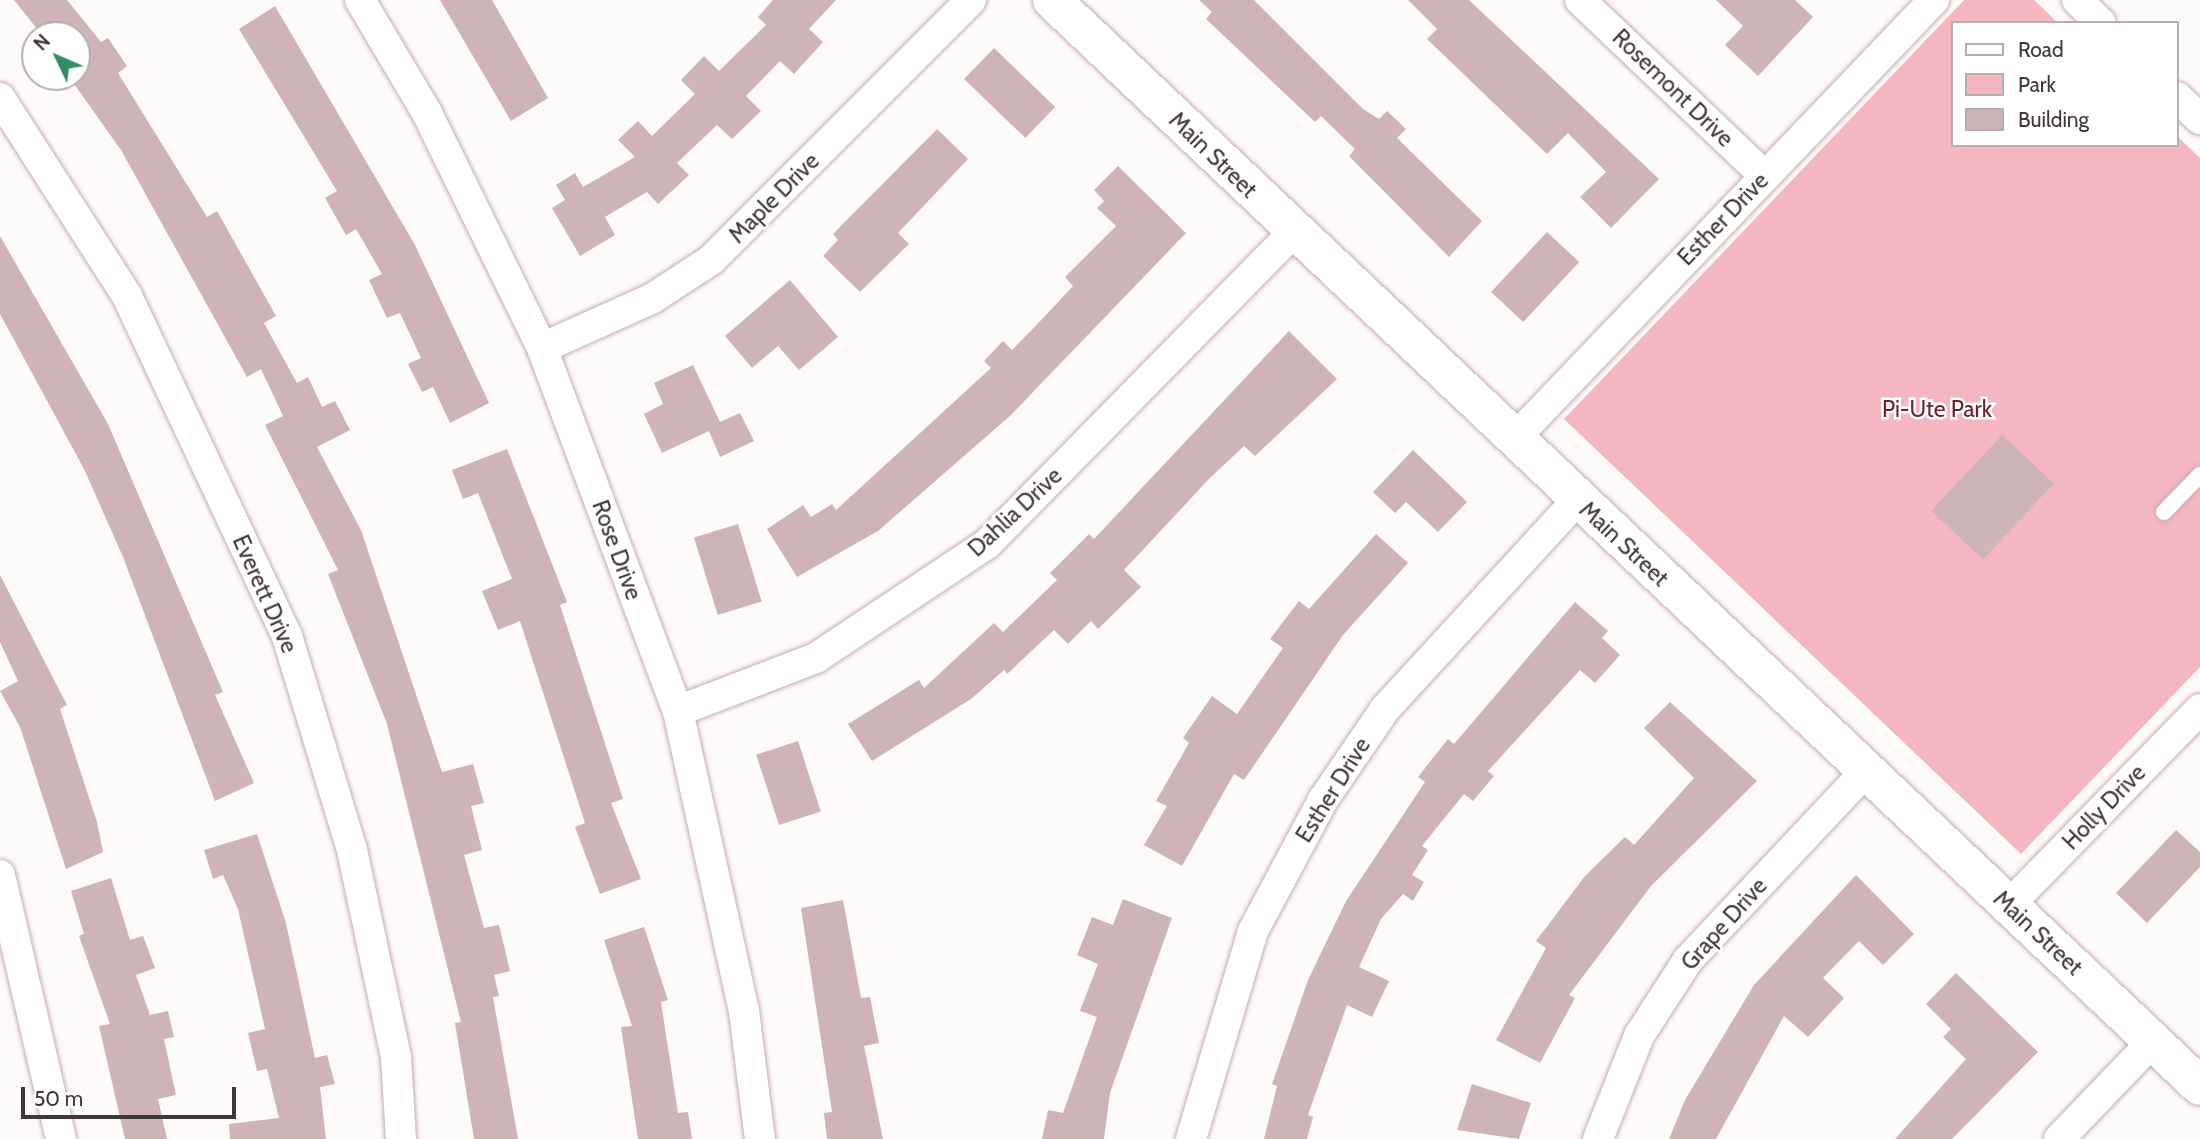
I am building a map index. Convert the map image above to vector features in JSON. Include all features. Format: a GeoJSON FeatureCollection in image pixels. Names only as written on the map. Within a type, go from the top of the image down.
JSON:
{"type":"FeatureCollection","features":[{"type":"Feature","properties":{"kind":"main road","name":"Main Street"},"geometry":{"type":"LineString","coordinates":[[1052,0],[1577,500],[2200,1086]]}},
{"type":"Feature","properties":{"kind":"street","name":"Rose Drive"},"geometry":{"type":"LineString","coordinates":[[360,0],[427,113],[542,348],[678,711],[744,1011],[760,1139]]}},
{"type":"Feature","properties":{"kind":"street","name":"Maple Drive"},"geometry":{"type":"LineString","coordinates":[[542,348],[653,298],[711,260],[971,0]]}},
{"type":"Feature","properties":{"kind":"street","name":"Rosemont Drive"},"geometry":{"type":"LineString","coordinates":[[1580,0],[1765,176]]}},
{"type":"Feature","properties":{"kind":"street","name":"Esther Drive"},"geometry":{"type":"LineString","coordinates":[[1514,439],[1934,0]]}},
{"type":"Feature","properties":{"kind":"street"},"geometry":{"type":"LineString","coordinates":[[2077,0],[2099,21]]}},
{"type":"Feature","properties":{"kind":"street","name":"Everett Drive"},"geometry":{"type":"LineString","coordinates":[[0,98],[127,296],[287,636],[352,850],[396,1057],[401,1139]]}},
{"type":"Feature","properties":{"kind":"street"},"geometry":{"type":"LineString","coordinates":[[2179,99],[2200,118]]}},
{"type":"Feature","properties":{"kind":"street","name":"Dahlia Drive"},"geometry":{"type":"LineString","coordinates":[[678,711],[816,658],[987,544],[1294,232]]}},
{"type":"Feature","properties":{"kind":"street","name":"Esther Drive"},"geometry":{"type":"LineString","coordinates":[[1191,1139],[1253,931],[1323,800],[1385,709],[1577,500]]}},
{"type":"Feature","properties":{"kind":"street","name":"Holly Drive"},"geometry":{"type":"LineString","coordinates":[[2008,906],[2200,709]]}},
{"type":"Feature","properties":{"kind":"street","name":"Grape Drive"},"geometry":{"type":"LineString","coordinates":[[1598,1139],[1639,1036],[1688,960],[1866,771]]}},
{"type":"Feature","properties":{"kind":"street"},"geometry":{"type":"LineString","coordinates":[[0,875],[61,1139]]}},
{"type":"Feature","properties":{"kind":"street"},"geometry":{"type":"LineString","coordinates":[[2059,1139],[2154,1041]]}},
{"type":"Feature","properties":{"kind":"lane"},"geometry":{"type":"LineString","coordinates":[[2164,513],[2200,475]]}},
{"type":"Feature","properties":{"kind":"green space","name":"Pi-Ute Park"},"geometry":{"type":"Polygon","coordinates":[[[1964,0],[2034,0],[2056,21],[1952,21],[1952,147],[2179,147],[2179,138],[2200,158],[2200,667],[2021,854],[1564,419],[1964,0]]]}},
{"type":"Feature","properties":{"kind":"building"},"geometry":{"type":"Polygon","coordinates":[[[14,0],[67,0],[84,21],[31,21],[14,0]]]}},
{"type":"Feature","properties":{"kind":"building"},"geometry":{"type":"Polygon","coordinates":[[[440,0],[492,0],[548,98],[511,121],[440,0]]]}},
{"type":"Feature","properties":{"kind":"building"},"geometry":{"type":"Polygon","coordinates":[[[773,0],[836,0],[809,29],[823,42],[794,74],[780,61],[746,96],[761,111],[732,139],[717,125],[677,163],[689,175],[658,204],[647,192],[605,217],[615,235],[580,256],[552,208],[565,200],[556,185],[575,173],[583,187],[635,157],[618,140],[638,121],[652,136],[695,94],[681,80],[704,56],[719,71],[766,25],[758,17],[773,0]]]}},
{"type":"Feature","properties":{"kind":"building"},"geometry":{"type":"Polygon","coordinates":[[[1199,0],[1254,0],[1363,109],[1379,119],[1387,111],[1406,129],[1397,138],[1482,221],[1449,257],[1349,156],[1355,149],[1321,116],[1315,122],[1206,19],[1212,12],[1199,0]]]}},
{"type":"Feature","properties":{"kind":"building"},"geometry":{"type":"Polygon","coordinates":[[[1408,0],[1469,0],[1659,179],[1611,228],[1580,197],[1606,172],[1568,133],[1547,154],[1427,39],[1437,29],[1408,0]]]}},
{"type":"Feature","properties":{"kind":"building"},"geometry":{"type":"Polygon","coordinates":[[[1716,0],[1795,0],[1813,17],[1758,76],[1725,45],[1743,26],[1716,0]]]}},
{"type":"Feature","properties":{"kind":"building"},"geometry":{"type":"Polygon","coordinates":[[[275,6],[415,245],[489,403],[450,423],[433,387],[422,392],[408,364],[421,358],[400,313],[387,318],[369,280],[382,274],[356,229],[346,235],[325,198],[337,191],[239,29],[275,6]]]}},
{"type":"Feature","properties":{"kind":"building"},"geometry":{"type":"Polygon","coordinates":[[[91,30],[101,42],[108,38],[127,66],[118,73],[207,217],[217,211],[276,316],[264,323],[297,383],[308,377],[322,407],[335,401],[350,430],[317,447],[361,530],[442,772],[473,764],[484,803],[471,806],[482,850],[464,855],[484,928],[499,925],[510,971],[494,975],[499,996],[493,997],[518,1139],[474,1139],[455,1023],[461,1022],[387,724],[328,574],[338,570],[265,425],[283,416],[261,369],[247,377],[121,150],[79,91],[91,91],[91,30]]]}},
{"type":"Feature","properties":{"kind":"building"},"geometry":{"type":"Polygon","coordinates":[[[994,48],[1055,107],[1025,138],[964,79],[994,48]]]}},
{"type":"Feature","properties":{"kind":"building"},"geometry":{"type":"Polygon","coordinates":[[[937,129],[968,159],[898,233],[909,244],[860,292],[823,256],[838,240],[833,234],[937,129]]]}},
{"type":"Feature","properties":{"kind":"building"},"geometry":{"type":"Polygon","coordinates":[[[1118,166],[1186,233],[1011,415],[878,531],[797,577],[767,529],[803,505],[811,517],[832,504],[836,510],[991,368],[984,361],[1003,341],[1012,350],[1046,315],[1073,286],[1065,277],[1116,226],[1097,208],[1104,201],[1094,190],[1118,166]]]}},
{"type":"Feature","properties":{"kind":"building"},"geometry":{"type":"Polygon","coordinates":[[[1547,232],[1579,262],[1523,322],[1491,292],[1547,232]]]}},
{"type":"Feature","properties":{"kind":"building"},"geometry":{"type":"Polygon","coordinates":[[[0,236],[108,424],[223,692],[215,695],[254,783],[215,801],[123,557],[84,469],[0,314],[0,236]]]}},
{"type":"Feature","properties":{"kind":"building"},"geometry":{"type":"Polygon","coordinates":[[[790,280],[838,337],[799,370],[778,346],[752,368],[725,336],[790,280]]]}},
{"type":"Feature","properties":{"kind":"building"},"geometry":{"type":"Polygon","coordinates":[[[1289,331],[1337,379],[1255,456],[1244,446],[1209,479],[1124,570],[1141,587],[1098,629],[1091,621],[1068,644],[1054,630],[1007,674],[1004,670],[971,699],[872,761],[848,724],[919,680],[924,688],[994,623],[1003,632],[1057,580],[1050,573],[1089,534],[1094,539],[1289,331]]]}},
{"type":"Feature","properties":{"kind":"building"},"geometry":{"type":"Polygon","coordinates":[[[693,365],[720,422],[740,413],[754,441],[720,457],[709,431],[662,453],[644,414],[663,404],[654,383],[693,365]]]}},
{"type":"Feature","properties":{"kind":"building"},"geometry":{"type":"Polygon","coordinates":[[[2002,435],[2054,483],[1983,559],[1931,511],[2002,435]]]}},
{"type":"Feature","properties":{"kind":"building"},"geometry":{"type":"Polygon","coordinates":[[[507,449],[567,602],[560,605],[623,799],[611,803],[641,879],[600,894],[575,827],[585,823],[520,621],[498,630],[482,591],[512,579],[478,493],[463,499],[452,470],[507,449]]]}},
{"type":"Feature","properties":{"kind":"building"},"geometry":{"type":"Polygon","coordinates":[[[1413,450],[1467,502],[1438,532],[1406,502],[1395,513],[1373,492],[1413,450]]]}},
{"type":"Feature","properties":{"kind":"building"},"geometry":{"type":"Polygon","coordinates":[[[738,524],[762,601],[718,615],[694,537],[738,524]]]}},
{"type":"Feature","properties":{"kind":"building"},"geometry":{"type":"Polygon","coordinates":[[[1376,534],[1408,563],[1343,635],[1244,780],[1234,774],[1182,866],[1144,845],[1167,806],[1156,801],[1189,743],[1183,738],[1212,696],[1237,714],[1283,648],[1270,639],[1299,601],[1309,609],[1376,534]]]}},
{"type":"Feature","properties":{"kind":"building"},"geometry":{"type":"Polygon","coordinates":[[[0,575],[67,705],[60,709],[97,822],[103,852],[66,869],[20,727],[0,691],[18,681],[0,642],[0,575]]]}},
{"type":"Feature","properties":{"kind":"building"},"geometry":{"type":"Polygon","coordinates":[[[1575,602],[1608,631],[1602,638],[1620,655],[1595,683],[1580,670],[1488,771],[1494,776],[1473,801],[1464,794],[1422,846],[1428,850],[1412,875],[1424,882],[1413,901],[1403,894],[1381,919],[1359,967],[1389,981],[1372,1017],[1347,1005],[1308,1115],[1313,1117],[1307,1139],[1264,1139],[1277,1086],[1272,1084],[1308,980],[1346,901],[1425,782],[1418,777],[1448,739],[1454,744],[1575,602]]]}},
{"type":"Feature","properties":{"kind":"building"},"geometry":{"type":"Polygon","coordinates":[[[1670,702],[1757,781],[1651,886],[1569,995],[1575,998],[1540,1063],[1496,1040],[1546,948],[1536,941],[1585,876],[1625,837],[1634,845],[1694,778],[1644,728],[1670,702]]]}},
{"type":"Feature","properties":{"kind":"building"},"geometry":{"type":"Polygon","coordinates":[[[798,741],[821,811],[779,825],[756,755],[798,741]]]}},
{"type":"Feature","properties":{"kind":"building"},"geometry":{"type":"Polygon","coordinates":[[[2176,830],[2200,852],[2200,867],[2147,923],[2116,893],[2176,830]]]}},
{"type":"Feature","properties":{"kind":"building"},"geometry":{"type":"Polygon","coordinates":[[[257,834],[286,923],[315,1058],[327,1055],[335,1084],[320,1087],[326,1139],[230,1139],[229,1124],[279,1118],[267,1069],[257,1071],[248,1033],[265,1029],[238,909],[223,875],[213,879],[204,850],[257,834]]]}},
{"type":"Feature","properties":{"kind":"building"},"geometry":{"type":"Polygon","coordinates":[[[1856,875],[1914,934],[1883,965],[1859,941],[1823,978],[1844,998],[1808,1037],[1784,1016],[1716,1139],[1669,1139],[1685,1100],[1754,985],[1856,875]]]}},
{"type":"Feature","properties":{"kind":"building"},"geometry":{"type":"Polygon","coordinates":[[[111,878],[130,940],[143,936],[155,968],[136,975],[150,1015],[168,1011],[174,1037],[164,1039],[176,1095],[158,1099],[167,1139],[125,1139],[99,1026],[110,1024],[79,936],[84,934],[71,891],[111,878]]]}},
{"type":"Feature","properties":{"kind":"building"},"geometry":{"type":"Polygon","coordinates":[[[1123,899],[1172,918],[1110,1093],[1104,1139],[1042,1139],[1048,1110],[1063,1113],[1097,1017],[1080,1011],[1098,964],[1077,955],[1092,917],[1113,925],[1123,899]]]}},
{"type":"Feature","properties":{"kind":"building"},"geometry":{"type":"Polygon","coordinates":[[[843,900],[861,998],[870,997],[879,1043],[864,1046],[883,1139],[827,1139],[824,1113],[832,1112],[801,908],[843,900]]]}},
{"type":"Feature","properties":{"kind":"building"},"geometry":{"type":"Polygon","coordinates":[[[644,927],[668,1000],[661,1002],[678,1113],[688,1112],[692,1139],[638,1139],[621,1027],[632,1026],[604,940],[644,927]]]}},
{"type":"Feature","properties":{"kind":"building"},"geometry":{"type":"Polygon","coordinates":[[[1956,973],[2038,1052],[1952,1139],[1895,1139],[1966,1059],[1943,1037],[1951,1029],[1926,1004],[1956,973]]]}},
{"type":"Feature","properties":{"kind":"building"},"geometry":{"type":"Polygon","coordinates":[[[1472,1084],[1531,1103],[1519,1139],[1457,1130],[1472,1084]]]}}]}
